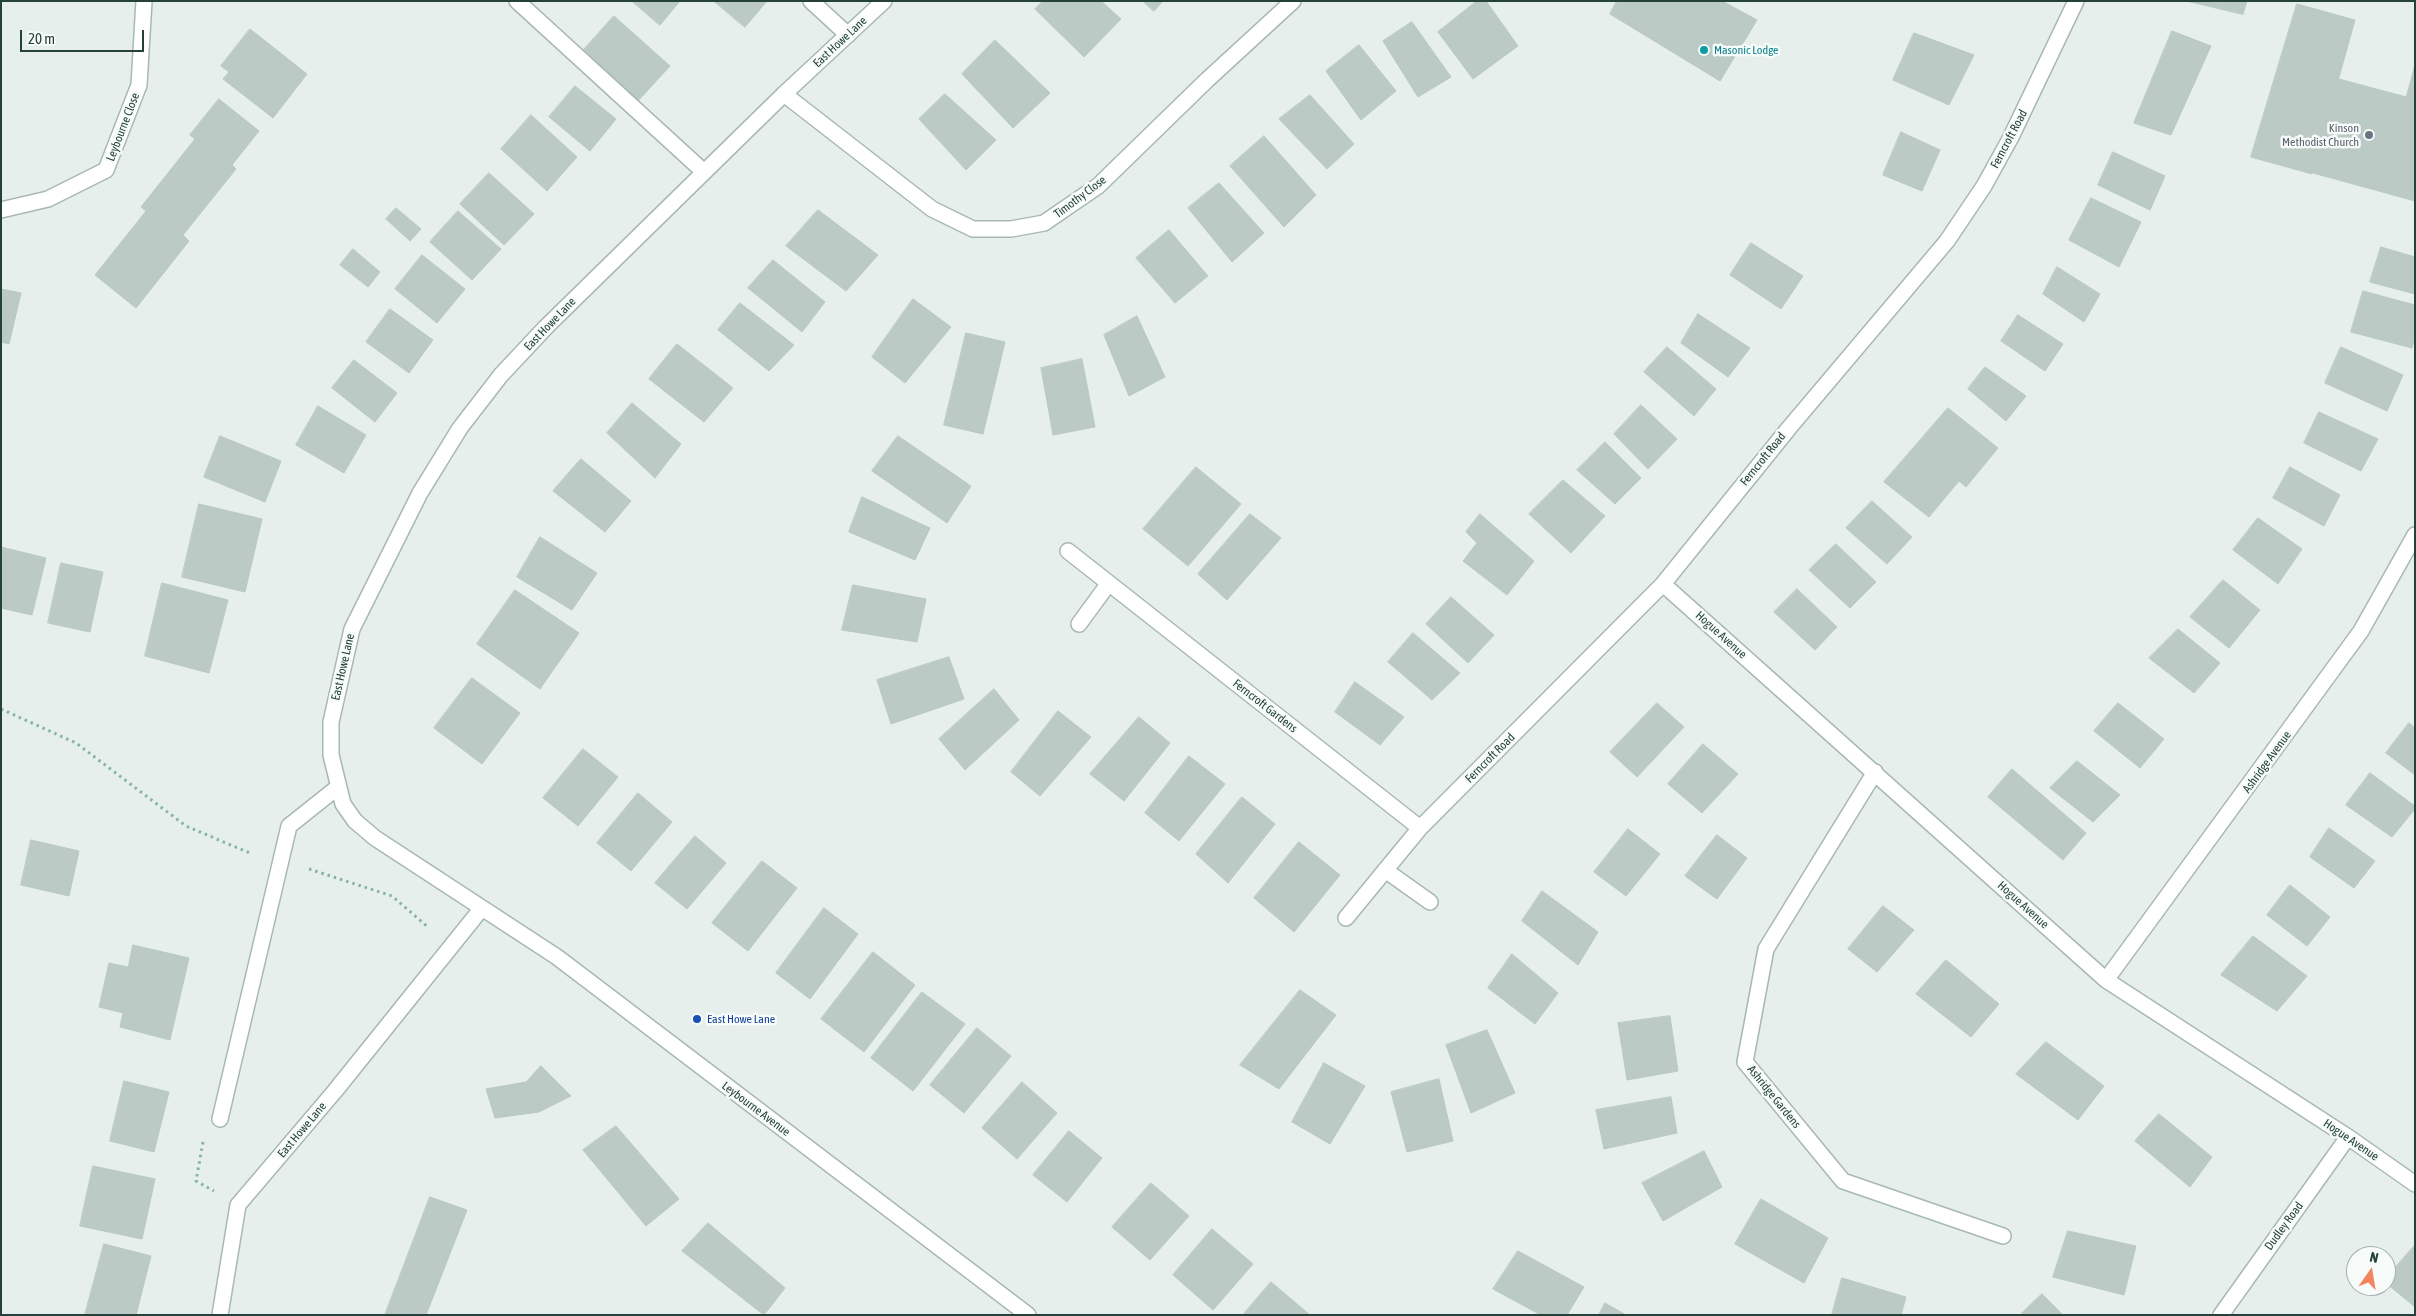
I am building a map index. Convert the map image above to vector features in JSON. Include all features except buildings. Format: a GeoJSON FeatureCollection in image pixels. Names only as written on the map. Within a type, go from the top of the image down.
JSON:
{"type":"FeatureCollection","features":[{"type":"Feature","properties":{"kind":"street","name":"Leybourne Close"},"geometry":{"type":"LineString","coordinates":[[1,210],[48,199],[106,170],[139,85],[144,1]]}},
{"type":"Feature","properties":{"kind":"street"},"geometry":{"type":"LineString","coordinates":[[517,1],[704,172]]}},
{"type":"Feature","properties":{"kind":"street"},"geometry":{"type":"LineString","coordinates":[[812,1],[848,35]]}},
{"type":"Feature","properties":{"kind":"street","name":"East Howe Lane"},"geometry":{"type":"LineString","coordinates":[[220,1315],[238,1205],[335,1091],[482,908],[375,838],[355,821],[343,804],[331,755],[331,722],[352,629],[420,493],[460,428],[502,375],[546,327],[784,94],[884,1]]}},
{"type":"Feature","properties":{"kind":"street","name":"Timothy Close"},"geometry":{"type":"LineString","coordinates":[[784,94],[932,208],[973,229],[1011,229],[1044,223],[1098,186],[1207,80],[1293,1]]}},
{"type":"Feature","properties":{"kind":"street","name":"Ferncroft Road"},"geometry":{"type":"LineString","coordinates":[[1346,918],[1420,828],[1664,584],[1788,428],[1947,241],[1984,186],[2011,137],[2076,1]]}},
{"type":"Feature","properties":{"kind":"street","name":"Ashridge Avenue"},"geometry":{"type":"LineString","coordinates":[[2106,980],[2361,631],[2415,535]]}},
{"type":"Feature","properties":{"kind":"street","name":"Ferncroft Gardens"},"geometry":{"type":"LineString","coordinates":[[1068,551],[1420,828]]}},
{"type":"Feature","properties":{"kind":"street"},"geometry":{"type":"LineString","coordinates":[[1078,624],[1110,583]]}},
{"type":"Feature","properties":{"kind":"street","name":"Hogue Avenue"},"geometry":{"type":"LineString","coordinates":[[1664,584],[2106,980],[2348,1137],[2415,1184]]}},
{"type":"Feature","properties":{"kind":"street","name":"Ashridge Gardens"},"geometry":{"type":"LineString","coordinates":[[1876,772],[1766,949],[1746,1062],[1843,1181],[2002,1236]]}},
{"type":"Feature","properties":{"kind":"street"},"geometry":{"type":"LineString","coordinates":[[220,1119],[289,826],[338,787]]}},
{"type":"Feature","properties":{"kind":"street"},"geometry":{"type":"LineString","coordinates":[[1385,870],[1430,902]]}},
{"type":"Feature","properties":{"kind":"street","name":"Leybourne Avenue"},"geometry":{"type":"LineString","coordinates":[[482,908],[557,957],[1028,1315]]}},
{"type":"Feature","properties":{"kind":"street","name":"Dudley Road"},"geometry":{"type":"LineString","coordinates":[[2221,1315],[2348,1137]]}},
{"type":"Feature","properties":{"kind":"path"},"geometry":{"type":"LineString","coordinates":[[1,709],[76,743],[186,826],[259,856],[280,860],[392,896],[451,946]]}},
{"type":"Feature","properties":{"kind":"place","name":"Masonic Lodge"},"geometry":{"type":"Point","coordinates":[1704,50]}},
{"type":"Feature","properties":{"kind":"place","name":"Kinson Methodist Church"},"geometry":{"type":"Point","coordinates":[2369,135]}},
{"type":"Feature","properties":{"kind":"place","name":"East Howe Lane"},"geometry":{"type":"Point","coordinates":[697,1019]}}]}
